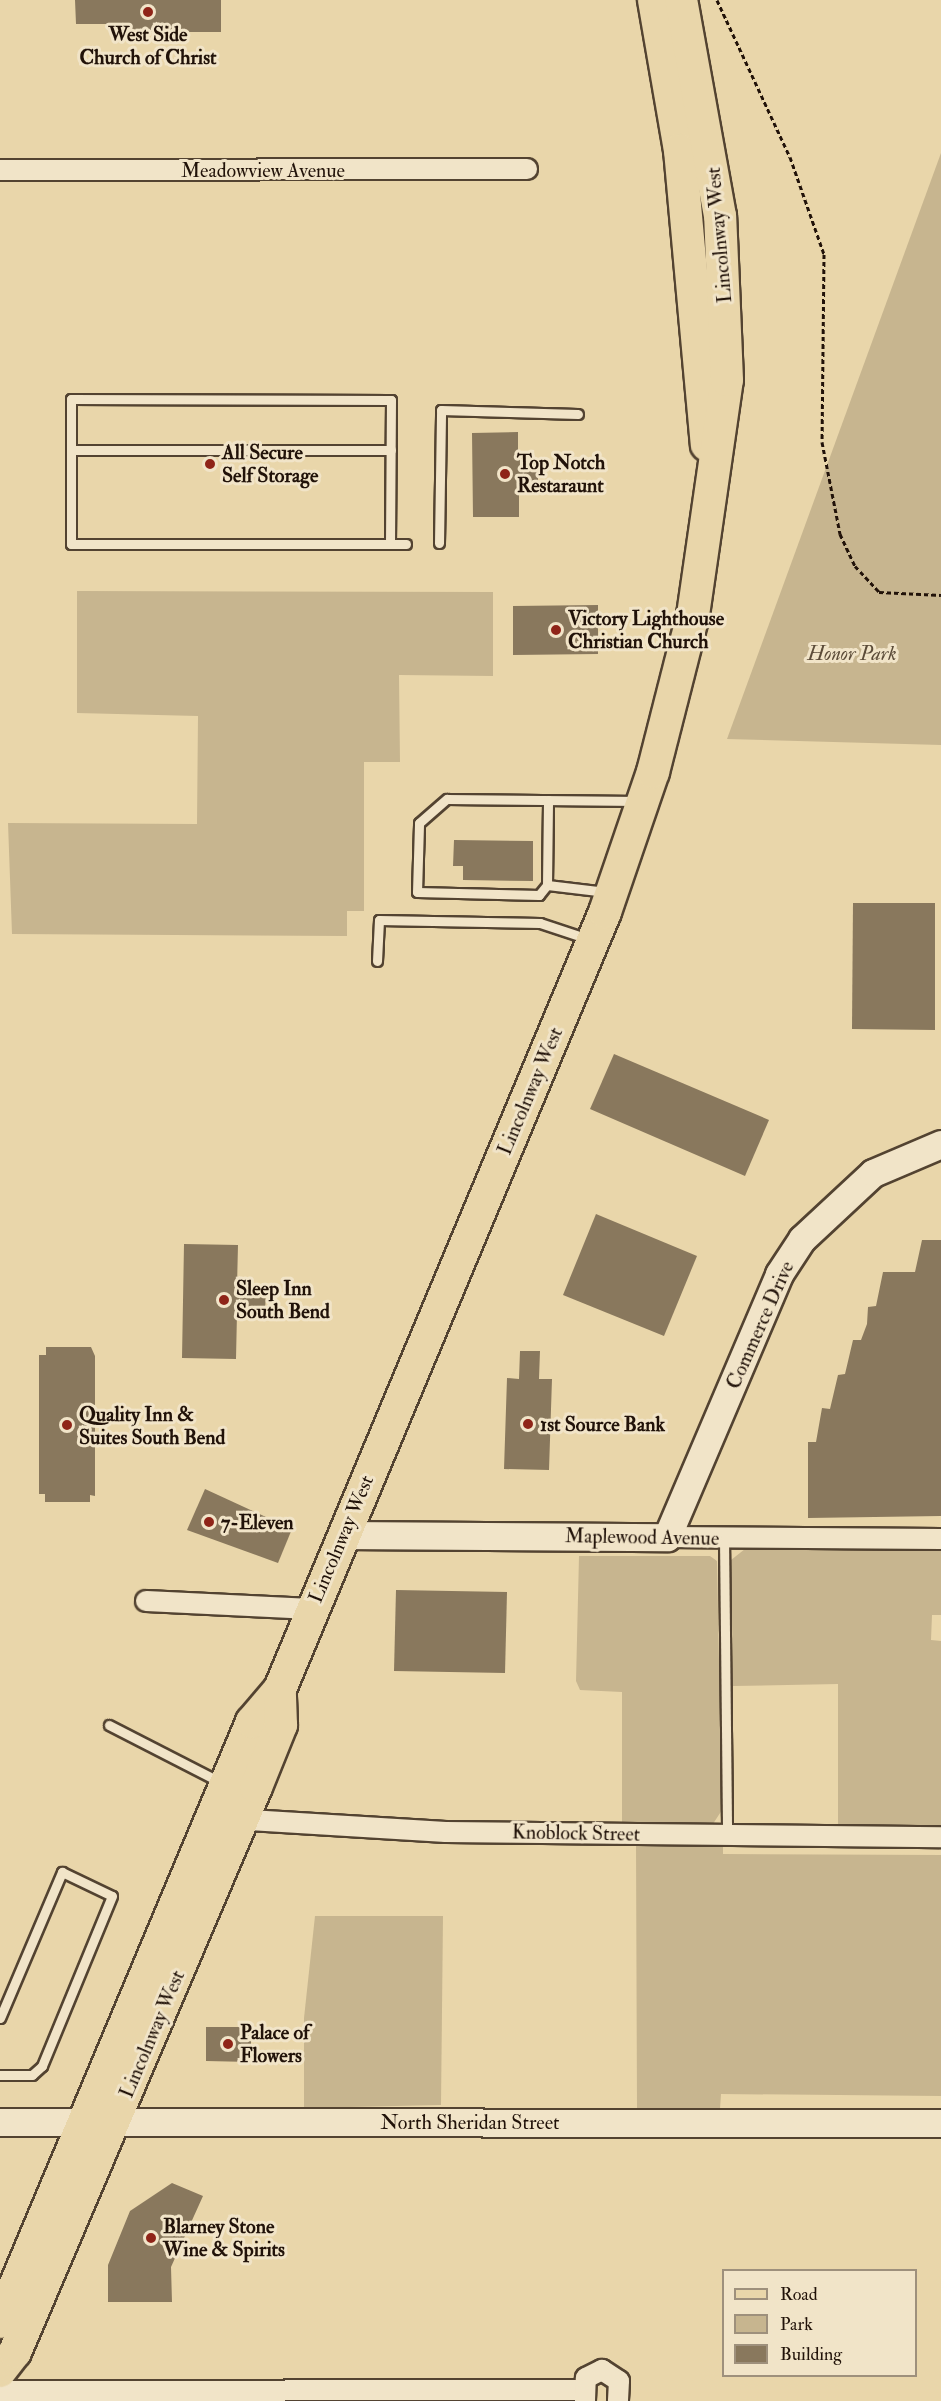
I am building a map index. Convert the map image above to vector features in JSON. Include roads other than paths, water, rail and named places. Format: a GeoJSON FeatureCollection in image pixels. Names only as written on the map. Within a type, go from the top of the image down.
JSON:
{"type":"FeatureCollection","features":[{"type":"Feature","properties":{"kind":"main road","name":"Lincolnway West"},"geometry":{"type":"LineString","coordinates":[[654,0],[680,150],[695,303],[697,382],[711,471]]}},
{"type":"Feature","properties":{"kind":"main road","name":"Lincolnway West"},"geometry":{"type":"LineString","coordinates":[[227,1819],[226,1785],[252,1722],[280,1689],[342,1534],[612,892],[643,801],[693,615],[711,471],[727,380],[726,300],[709,135],[681,0]]}},
{"type":"Feature","properties":{"kind":"main road","name":"Lincolnway West"},"geometry":{"type":"LineString","coordinates":[[0,2371],[15,2352],[100,2121],[227,1819],[281,1725],[280,1689]]}},
{"type":"Feature","properties":{"kind":"main road","name":"Lincolnway West"},"geometry":{"type":"LineString","coordinates":[[0,2322],[100,2121]]}},
{"type":"Feature","properties":{"kind":"street","name":"Meadowview Avenue"},"geometry":{"type":"LineString","coordinates":[[0,170],[527,169]]}},
{"type":"Feature","properties":{"kind":"street","name":"Commerce Drive"},"geometry":{"type":"LineString","coordinates":[[667,1537],[779,1274],[802,1239],[873,1173],[941,1144]]}},
{"type":"Feature","properties":{"kind":"street","name":"Maplewood Avenue"},"geometry":{"type":"LineString","coordinates":[[342,1534],[941,1539]]}},
{"type":"Feature","properties":{"kind":"street"},"geometry":{"type":"LineString","coordinates":[[146,1601],[312,1609]]}},
{"type":"Feature","properties":{"kind":"street","name":"Knoblock Street"},"geometry":{"type":"LineString","coordinates":[[227,1819],[446,1832],[941,1837]]}},
{"type":"Feature","properties":{"kind":"street","name":"North Sheridan Street"},"geometry":{"type":"LineString","coordinates":[[0,2122],[941,2123]]}},
{"type":"Feature","properties":{"kind":"street"},"geometry":{"type":"LineString","coordinates":[[0,2391],[584,2396],[590,2374],[609,2372],[621,2387],[618,2401]]}},
{"type":"Feature","properties":{"kind":"lane"},"geometry":{"type":"LineString","coordinates":[[390,544],[392,400],[71,399],[71,544],[390,544],[406,544]]}},
{"type":"Feature","properties":{"kind":"lane"},"geometry":{"type":"LineString","coordinates":[[439,543],[441,410],[578,414]]}},
{"type":"Feature","properties":{"kind":"lane"},"geometry":{"type":"LineString","coordinates":[[71,450],[391,450]]}},
{"type":"Feature","properties":{"kind":"lane"},"geometry":{"type":"LineString","coordinates":[[548,801],[547,885],[539,895],[417,892],[419,823],[447,799],[643,801]]}},
{"type":"Feature","properties":{"kind":"lane"},"geometry":{"type":"LineString","coordinates":[[547,885],[612,892]]}},
{"type":"Feature","properties":{"kind":"lane"},"geometry":{"type":"LineString","coordinates":[[377,961],[379,920],[540,923],[593,941]]}},
{"type":"Feature","properties":{"kind":"lane"},"geometry":{"type":"LineString","coordinates":[[724,1538],[727,1835]]}},
{"type":"Feature","properties":{"kind":"lane"},"geometry":{"type":"LineString","coordinates":[[109,1725],[226,1785]]}},
{"type":"Feature","properties":{"kind":"lane"},"geometry":{"type":"LineString","coordinates":[[0,2018],[62,1872],[112,1896],[42,2066],[32,2075],[0,2075]]}},
{"type":"Feature","properties":{"kind":"place","name":"West Side Church of Christ"},"geometry":{"type":"Point","coordinates":[148,12]}},
{"type":"Feature","properties":{"kind":"place","name":"All Secure Self Storage"},"geometry":{"type":"Point","coordinates":[210,464]}},
{"type":"Feature","properties":{"kind":"place","name":"Top Notch Restaraunt"},"geometry":{"type":"Point","coordinates":[505,474]}},
{"type":"Feature","properties":{"kind":"place","name":"Victory Lighthouse Christian Church"},"geometry":{"type":"Point","coordinates":[556,630]}},
{"type":"Feature","properties":{"kind":"place","name":"Sleep Inn South Bend"},"geometry":{"type":"Point","coordinates":[224,1300]}},
{"type":"Feature","properties":{"kind":"place","name":"1st Source Bank"},"geometry":{"type":"Point","coordinates":[528,1424]}},
{"type":"Feature","properties":{"kind":"place","name":"Quality Inn & Suites South Bend"},"geometry":{"type":"Point","coordinates":[67,1425]}},
{"type":"Feature","properties":{"kind":"place","name":"7-Eleven"},"geometry":{"type":"Point","coordinates":[209,1522]}},
{"type":"Feature","properties":{"kind":"place","name":"Palace of Flowers"},"geometry":{"type":"Point","coordinates":[228,2044]}},
{"type":"Feature","properties":{"kind":"place","name":"Blarney Stone Wine & Spirits"},"geometry":{"type":"Point","coordinates":[151,2238]}},
{"type":"Feature","properties":{"kind":"park label","name":"Honor Park"},"geometry":{"type":"Point","coordinates":[852,653]}}]}
